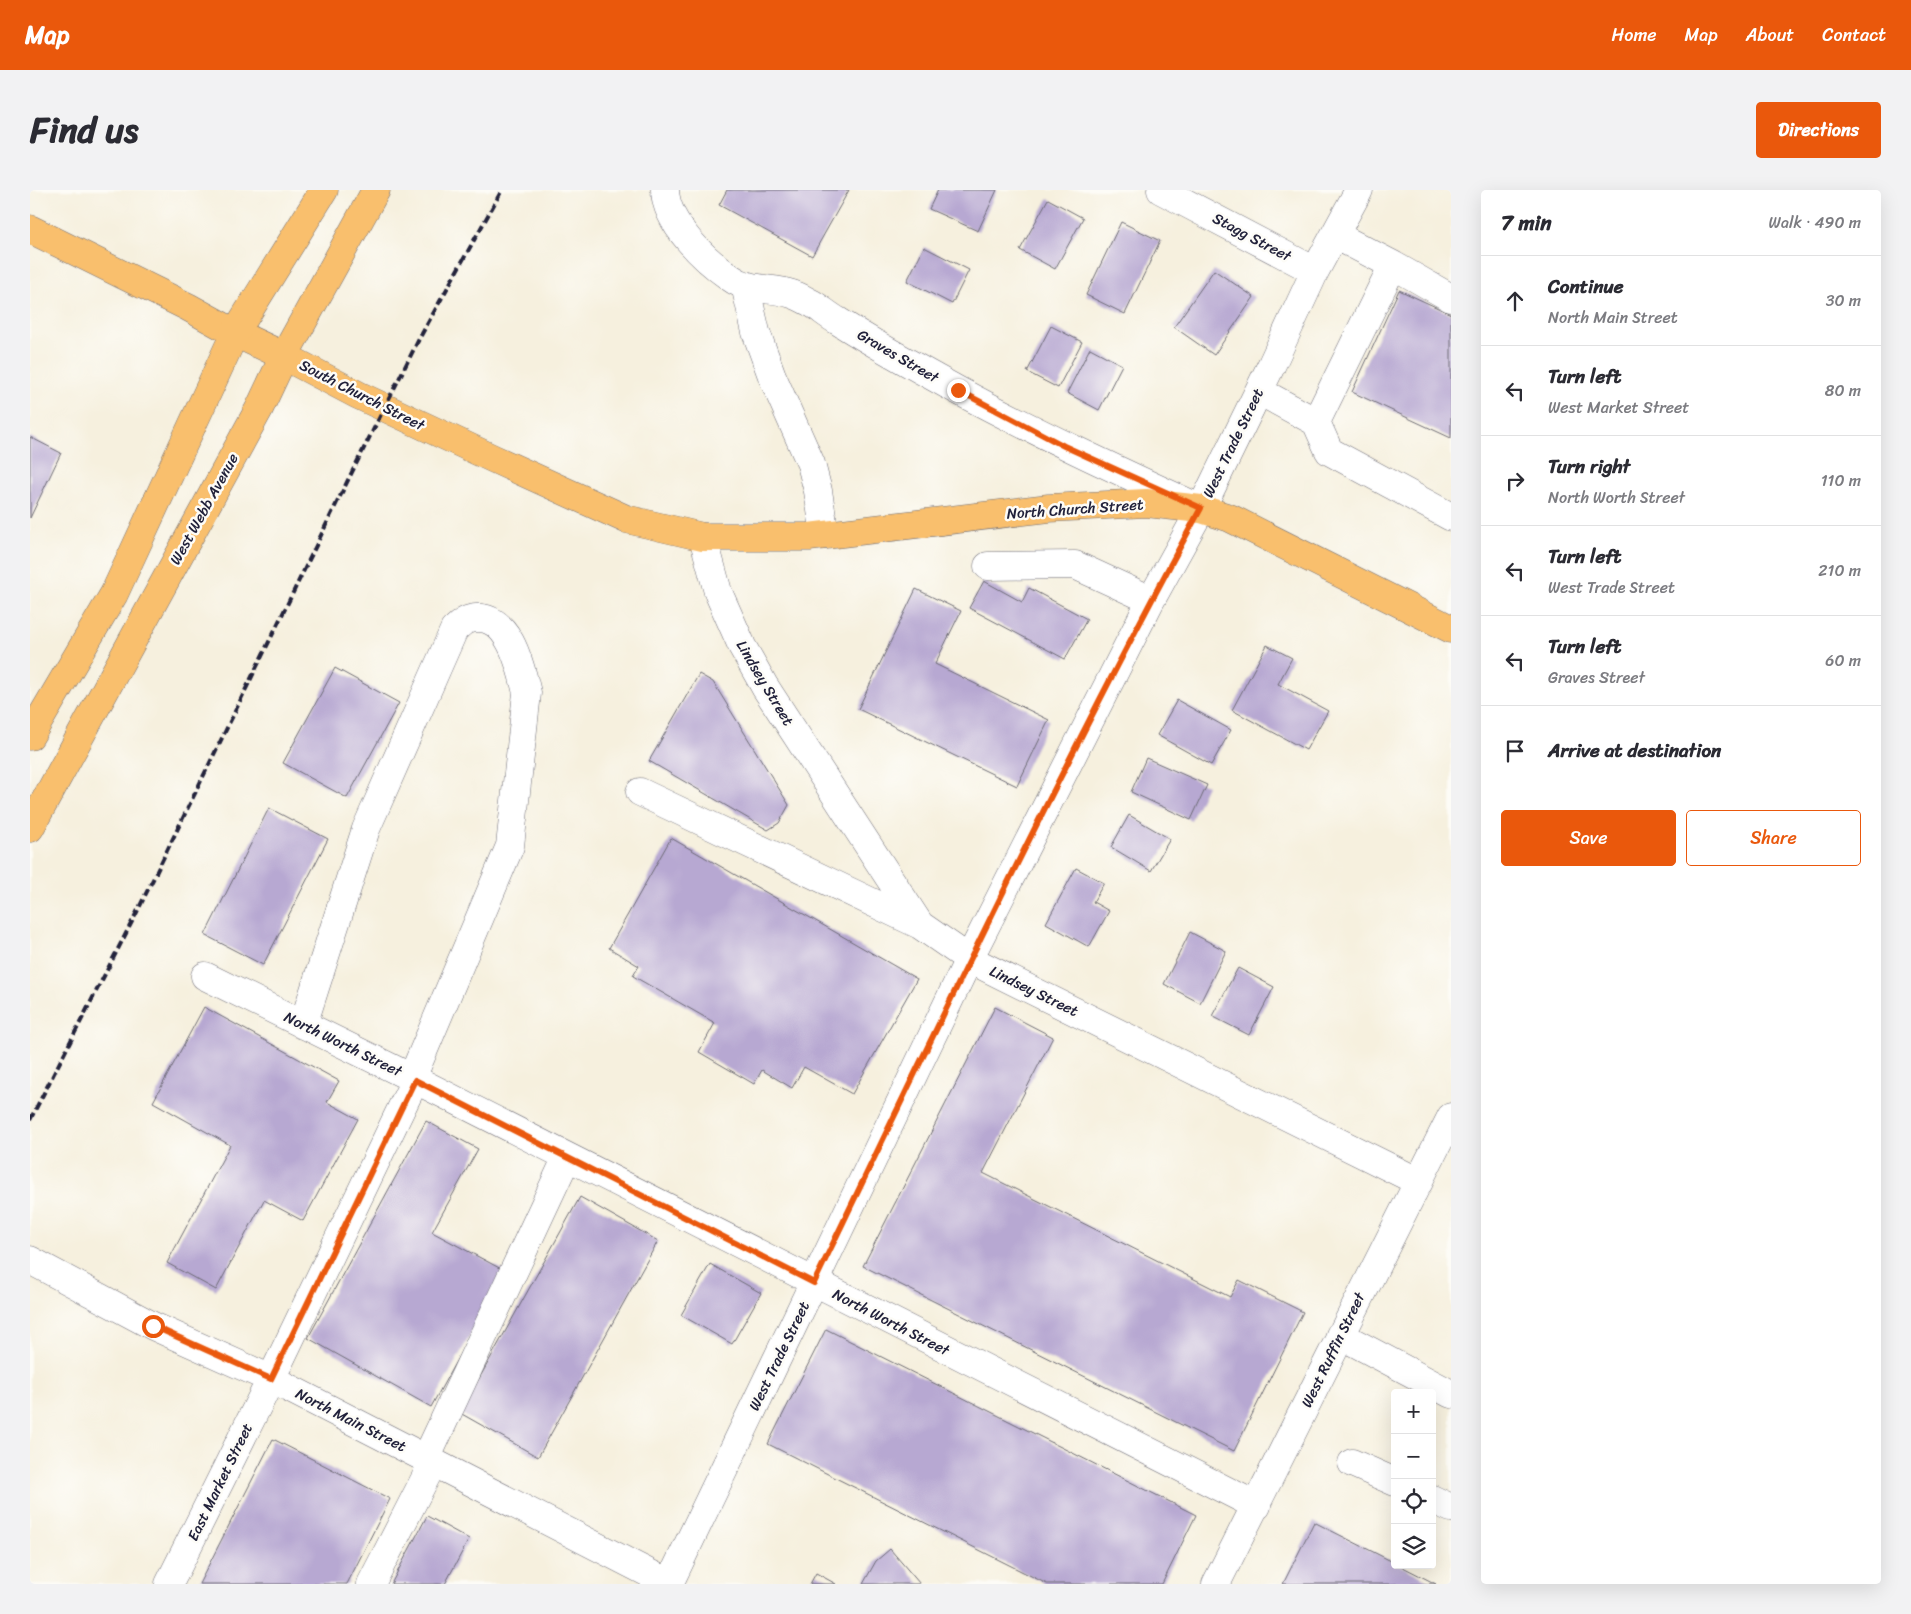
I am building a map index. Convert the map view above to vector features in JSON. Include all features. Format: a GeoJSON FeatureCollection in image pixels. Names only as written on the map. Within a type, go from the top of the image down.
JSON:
{"type":"FeatureCollection","features":[{"type":"Feature","properties":{"kind":"main road"},"geometry":{"type":"LineString","coordinates":[[30,736],[114,594],[235,333],[324,190]]}},
{"type":"Feature","properties":{"kind":"main road","name":"West Webb Avenue"},"geometry":{"type":"LineString","coordinates":[[30,828],[259,409],[284,356],[376,190]]}},
{"type":"Feature","properties":{"kind":"main road","name":"South Church Street"},"geometry":{"type":"LineString","coordinates":[[30,229],[188,307],[358,395],[494,459],[626,519],[703,537]]}},
{"type":"Feature","properties":{"kind":"main road","name":"North Church Street"},"geometry":{"type":"LineString","coordinates":[[703,537],[809,537],[1049,508],[1146,503],[1201,508],[1230,518],[1451,629]]}},
{"type":"Feature","properties":{"kind":"street","name":"Graves Street"},"geometry":{"type":"LineString","coordinates":[[665,190],[665,196],[671,211],[683,234],[707,260],[733,280],[754,289],[792,294],[813,304],[838,322],[958,390],[1064,446],[1201,508]]}},
{"type":"Feature","properties":{"kind":"street","name":"Stagg Street"},"geometry":{"type":"LineString","coordinates":[[1161,190],[1316,271]]}},
{"type":"Feature","properties":{"kind":"street","name":"West Trade Street"},"geometry":{"type":"LineString","coordinates":[[669,1584],[969,959],[1151,600],[1201,508],[1316,271],[1359,190]]}},
{"type":"Feature","properties":{"kind":"street"},"geometry":{"type":"LineString","coordinates":[[1335,236],[1393,265],[1451,298]]}},
{"type":"Feature","properties":{"kind":"street"},"geometry":{"type":"LineString","coordinates":[[1316,422],[1393,265]]}},
{"type":"Feature","properties":{"kind":"street"},"geometry":{"type":"LineString","coordinates":[[745,285],[756,332],[772,376],[812,464],[825,535]]}},
{"type":"Feature","properties":{"kind":"street"},"geometry":{"type":"LineString","coordinates":[[1259,391],[1316,422],[1329,451],[1451,517]]}},
{"type":"Feature","properties":{"kind":"street","name":"Lindsey Street"},"geometry":{"type":"LineString","coordinates":[[703,537],[718,592],[742,646],[765,686],[920,925],[969,959],[1419,1182]]}},
{"type":"Feature","properties":{"kind":"street"},"geometry":{"type":"LineString","coordinates":[[988,566],[1075,565],[1151,600]]}},
{"type":"Feature","properties":{"kind":"street","name":"East Market Street"},"geometry":{"type":"LineString","coordinates":[[168,1584],[271,1379],[413,1079],[510,846],[527,694],[514,650],[504,632],[490,620],[468,619],[454,630],[366,829],[304,1025]]}},
{"type":"Feature","properties":{"kind":"street"},"geometry":{"type":"LineString","coordinates":[[640,792],[920,925]]}},
{"type":"Feature","properties":{"kind":"street","name":"North Worth Street"},"geometry":{"type":"LineString","coordinates":[[205,976],[413,1079],[1257,1506]]}},
{"type":"Feature","properties":{"kind":"street","name":"West Ruffin Street"},"geometry":{"type":"LineString","coordinates":[[1216,1584],[1257,1506],[1340,1335],[1451,1117]]}},
{"type":"Feature","properties":{"kind":"street"},"geometry":{"type":"LineString","coordinates":[[372,1584],[430,1461],[567,1157]]}},
{"type":"Feature","properties":{"kind":"street","name":"North Main Street"},"geometry":{"type":"LineString","coordinates":[[30,1260],[153,1326],[271,1379],[669,1584]]}},
{"type":"Feature","properties":{"kind":"street"},"geometry":{"type":"LineString","coordinates":[[1340,1335],[1451,1394]]}},
{"type":"Feature","properties":{"kind":"street"},"geometry":{"type":"LineString","coordinates":[[1352,1463],[1391,1480]]}},
{"type":"Feature","properties":{"kind":"street"},"geometry":{"type":"LineString","coordinates":[[1436,1502],[1451,1508]]}},
{"type":"Feature","properties":{"kind":"building"},"geometry":{"type":"Polygon","coordinates":[[[727,190],[849,190],[812,256],[719,205],[727,190]]]}},
{"type":"Feature","properties":{"kind":"building"},"geometry":{"type":"Polygon","coordinates":[[[938,190],[997,190],[978,231],[929,209],[938,190]]]}},
{"type":"Feature","properties":{"kind":"building"},"geometry":{"type":"Polygon","coordinates":[[[1048,199],[1083,218],[1055,269],[1020,250],[1048,199]]]}},
{"type":"Feature","properties":{"kind":"building"},"geometry":{"type":"Polygon","coordinates":[[[1121,222],[1160,241],[1125,314],[1086,295],[1121,222]]]}},
{"type":"Feature","properties":{"kind":"building"},"geometry":{"type":"Polygon","coordinates":[[[924,247],[969,270],[952,304],[907,281],[924,247]]]}},
{"type":"Feature","properties":{"kind":"building"},"geometry":{"type":"Polygon","coordinates":[[[1214,270],[1254,297],[1214,355],[1174,327],[1214,270]]]}},
{"type":"Feature","properties":{"kind":"building"},"geometry":{"type":"Polygon","coordinates":[[[1399,290],[1451,314],[1451,438],[1352,392],[1399,290]]]}},
{"type":"Feature","properties":{"kind":"building"},"geometry":{"type":"Polygon","coordinates":[[[1051,326],[1082,342],[1058,388],[1027,372],[1051,326]]]}},
{"type":"Feature","properties":{"kind":"building"},"geometry":{"type":"Polygon","coordinates":[[[1090,348],[1122,365],[1099,410],[1067,393],[1090,348]]]}},
{"type":"Feature","properties":{"kind":"building"},"geometry":{"type":"Polygon","coordinates":[[[30,437],[61,453],[30,518],[30,437]]]}},
{"type":"Feature","properties":{"kind":"building"},"geometry":{"type":"Polygon","coordinates":[[[984,581],[1022,602],[1029,588],[1087,619],[1065,659],[969,608],[984,581]]]}},
{"type":"Feature","properties":{"kind":"building"},"geometry":{"type":"Polygon","coordinates":[[[916,589],[961,611],[935,664],[1049,720],[1017,786],[858,709],[916,589]]]}},
{"type":"Feature","properties":{"kind":"building"},"geometry":{"type":"Polygon","coordinates":[[[1267,645],[1292,658],[1278,684],[1328,711],[1306,750],[1232,710],[1267,645]]]}},
{"type":"Feature","properties":{"kind":"building"},"geometry":{"type":"Polygon","coordinates":[[[335,668],[399,703],[347,798],[283,763],[335,668]]]}},
{"type":"Feature","properties":{"kind":"building"},"geometry":{"type":"Polygon","coordinates":[[[699,674],[713,682],[789,805],[779,823],[768,830],[649,761],[699,674]]]}},
{"type":"Feature","properties":{"kind":"building"},"geometry":{"type":"Polygon","coordinates":[[[1177,700],[1231,730],[1211,765],[1157,735],[1177,700]]]}},
{"type":"Feature","properties":{"kind":"building"},"geometry":{"type":"Polygon","coordinates":[[[1146,758],[1207,785],[1191,820],[1131,792],[1146,758]]]}},
{"type":"Feature","properties":{"kind":"building"},"geometry":{"type":"Polygon","coordinates":[[[269,808],[328,839],[263,965],[205,935],[269,808]]]}},
{"type":"Feature","properties":{"kind":"building"},"geometry":{"type":"Polygon","coordinates":[[[1129,815],[1170,839],[1151,871],[1111,847],[1129,815]]]}},
{"type":"Feature","properties":{"kind":"building"},"geometry":{"type":"Polygon","coordinates":[[[671,838],[917,979],[852,1094],[804,1067],[792,1088],[762,1070],[754,1084],[699,1052],[715,1023],[633,976],[639,966],[609,948],[671,838]]]}},
{"type":"Feature","properties":{"kind":"building"},"geometry":{"type":"Polygon","coordinates":[[[1076,868],[1104,883],[1093,902],[1109,911],[1089,947],[1046,923],[1076,868]]]}},
{"type":"Feature","properties":{"kind":"building"},"geometry":{"type":"Polygon","coordinates":[[[1190,932],[1226,951],[1200,1003],[1164,984],[1190,932]]]}},
{"type":"Feature","properties":{"kind":"building"},"geometry":{"type":"Polygon","coordinates":[[[1238,968],[1274,987],[1249,1035],[1212,1016],[1238,968]]]}},
{"type":"Feature","properties":{"kind":"building"},"geometry":{"type":"Polygon","coordinates":[[[204,1007],[339,1081],[327,1102],[358,1119],[303,1221],[264,1200],[216,1290],[167,1263],[230,1145],[153,1102],[204,1007]]]}},
{"type":"Feature","properties":{"kind":"building"},"geometry":{"type":"Polygon","coordinates":[[[995,1007],[1053,1037],[983,1173],[1230,1297],[1239,1280],[1303,1312],[1234,1451],[863,1266],[995,1007]]]}},
{"type":"Feature","properties":{"kind":"building"},"geometry":{"type":"Polygon","coordinates":[[[426,1121],[478,1149],[432,1232],[505,1271],[431,1407],[308,1338],[426,1121]]]}},
{"type":"Feature","properties":{"kind":"building"},"geometry":{"type":"Polygon","coordinates":[[[580,1197],[658,1241],[538,1457],[460,1413],[580,1197]]]}},
{"type":"Feature","properties":{"kind":"building"},"geometry":{"type":"Polygon","coordinates":[[[710,1264],[761,1293],[732,1344],[681,1315],[710,1264]]]}},
{"type":"Feature","properties":{"kind":"building"},"geometry":{"type":"Polygon","coordinates":[[[826,1329],[1196,1515],[1162,1584],[1047,1584],[768,1444],[826,1329]]]}},
{"type":"Feature","properties":{"kind":"building"},"geometry":{"type":"Polygon","coordinates":[[[273,1439],[390,1499],[347,1584],[199,1584],[273,1439]]]}},
{"type":"Feature","properties":{"kind":"building"},"geometry":{"type":"Polygon","coordinates":[[[427,1516],[469,1539],[445,1584],[391,1584],[427,1516]]]}},
{"type":"Feature","properties":{"kind":"building"},"geometry":{"type":"Polygon","coordinates":[[[1314,1522],[1391,1561],[1391,1569],[1407,1569],[1436,1584],[1283,1584],[1314,1522]]]}},
{"type":"Feature","properties":{"kind":"building"},"geometry":{"type":"Polygon","coordinates":[[[890,1549],[920,1584],[863,1584],[876,1561],[890,1549]]]}},
{"type":"Feature","properties":{"kind":"building"},"geometry":{"type":"Polygon","coordinates":[[[816,1573],[836,1584],[810,1584],[816,1573]]]}},
{"type":"Feature","properties":{"kind":"railway"},"geometry":{"type":"LineString","coordinates":[[30,1120],[137,912],[419,339],[502,190]]}},
{"type":"Feature","properties":{"kind":"route"},"geometry":{"type":"LineString","coordinates":[[153,1326],[271,1379],[415,1080],[814,1283],[969,959],[1151,600],[1201,508],[1064,446],[958,390]]}}]}
